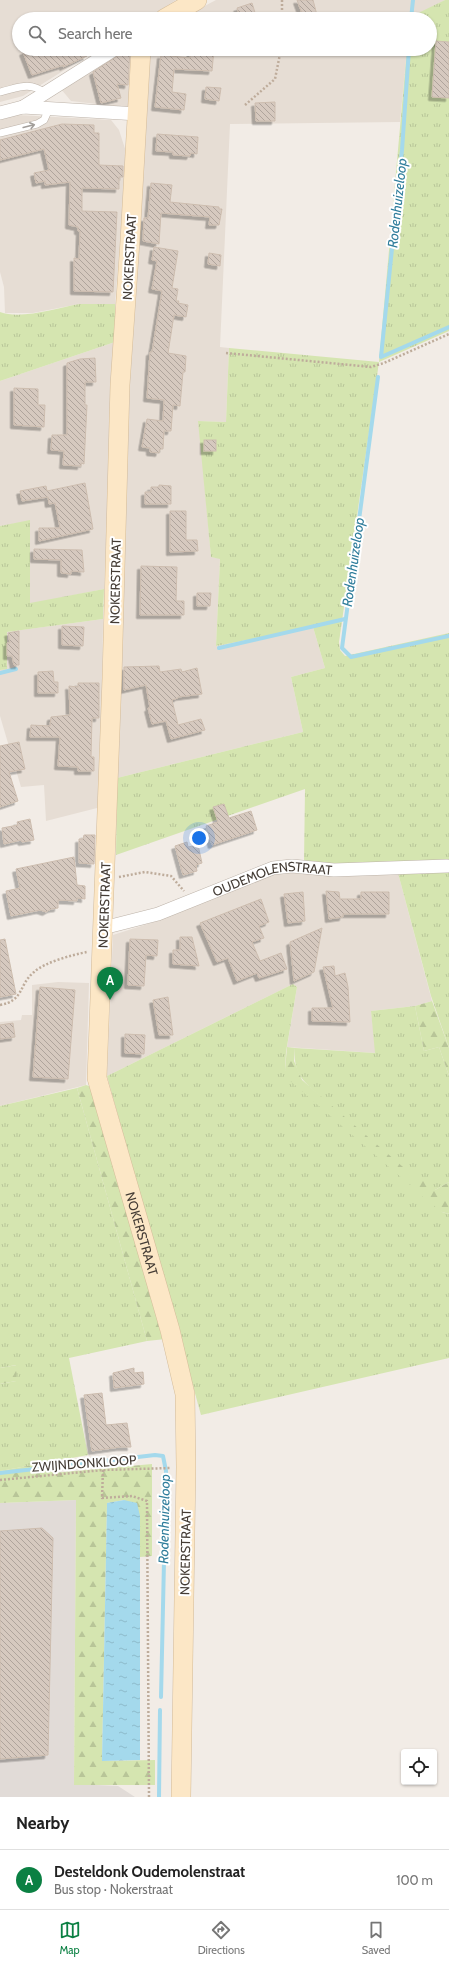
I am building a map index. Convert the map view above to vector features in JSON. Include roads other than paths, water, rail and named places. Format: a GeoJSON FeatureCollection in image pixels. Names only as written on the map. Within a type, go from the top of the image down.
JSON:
{"type":"FeatureCollection","features":[{"type":"Feature","properties":{"kind":"street"},"geometry":{"type":"LineString","coordinates":[[176,12],[197,0]]}},
{"type":"Feature","properties":{"kind":"street"},"geometry":{"type":"LineString","coordinates":[[0,113],[23,107],[104,56]]}},
{"type":"Feature","properties":{"kind":"street","name":"NOKERSTRAAT"},"geometry":{"type":"LineString","coordinates":[[141,56],[120,383],[113,649],[97,1078],[170,1330],[185,1394],[186,1467],[181,1797]]}},
{"type":"Feature","properties":{"kind":"street"},"geometry":{"type":"LineString","coordinates":[[23,107],[138,114]]}},
{"type":"Feature","properties":{"kind":"street","name":"OUDEMOLENSTRAAT"},"geometry":{"type":"LineString","coordinates":[[103,928],[158,914],[273,868],[292,866],[334,870],[447,866]]}},
{"type":"Feature","properties":{"kind":"lane"},"geometry":{"type":"LineString","coordinates":[[0,92],[28,86],[36,86],[45,93]]}},
{"type":"Feature","properties":{"kind":"lane"},"geometry":{"type":"LineString","coordinates":[[0,133],[37,124],[44,120],[49,109]]}},
{"type":"Feature","properties":{"kind":"water"},"geometry":{"type":"Polygon","coordinates":[[[124,1500],[137,1503],[140,1516],[140,1760],[102,1761],[107,1503],[124,1500]]]}},
{"type":"Feature","properties":{"kind":"waterway","name":"Rodenhuizeloop"},"geometry":{"type":"LineString","coordinates":[[412,12],[413,0]]}},
{"type":"Feature","properties":{"kind":"waterway","name":"Rodenhuizeloop"},"geometry":{"type":"LineString","coordinates":[[409,56],[402,150],[381,357],[449,327]]}},
{"type":"Feature","properties":{"kind":"waterway","name":"Rodenhuizeloop"},"geometry":{"type":"LineString","coordinates":[[378,377],[342,648],[351,657],[449,636]]}},
{"type":"Feature","properties":{"kind":"waterway","name":"Rodenhuizeloop"},"geometry":{"type":"LineString","coordinates":[[219,648],[345,619]]}},
{"type":"Feature","properties":{"kind":"waterway","name":"Rodenhuizeloop"},"geometry":{"type":"LineString","coordinates":[[0,673],[16,669]]}},
{"type":"Feature","properties":{"kind":"waterway","name":"Rodenhuizeloop"},"geometry":{"type":"LineString","coordinates":[[0,1473],[155,1455],[163,1456],[166,1471],[161,1697]]}},
{"type":"Feature","properties":{"kind":"waterway","name":"Rodenhuizeloop"},"geometry":{"type":"LineString","coordinates":[[159,1797],[160,1710]]}},
{"type":"Feature","properties":{"kind":"place","name":"Desteldonk Oudemolenstraat"},"geometry":{"type":"Point","coordinates":[110,1000]}}]}
